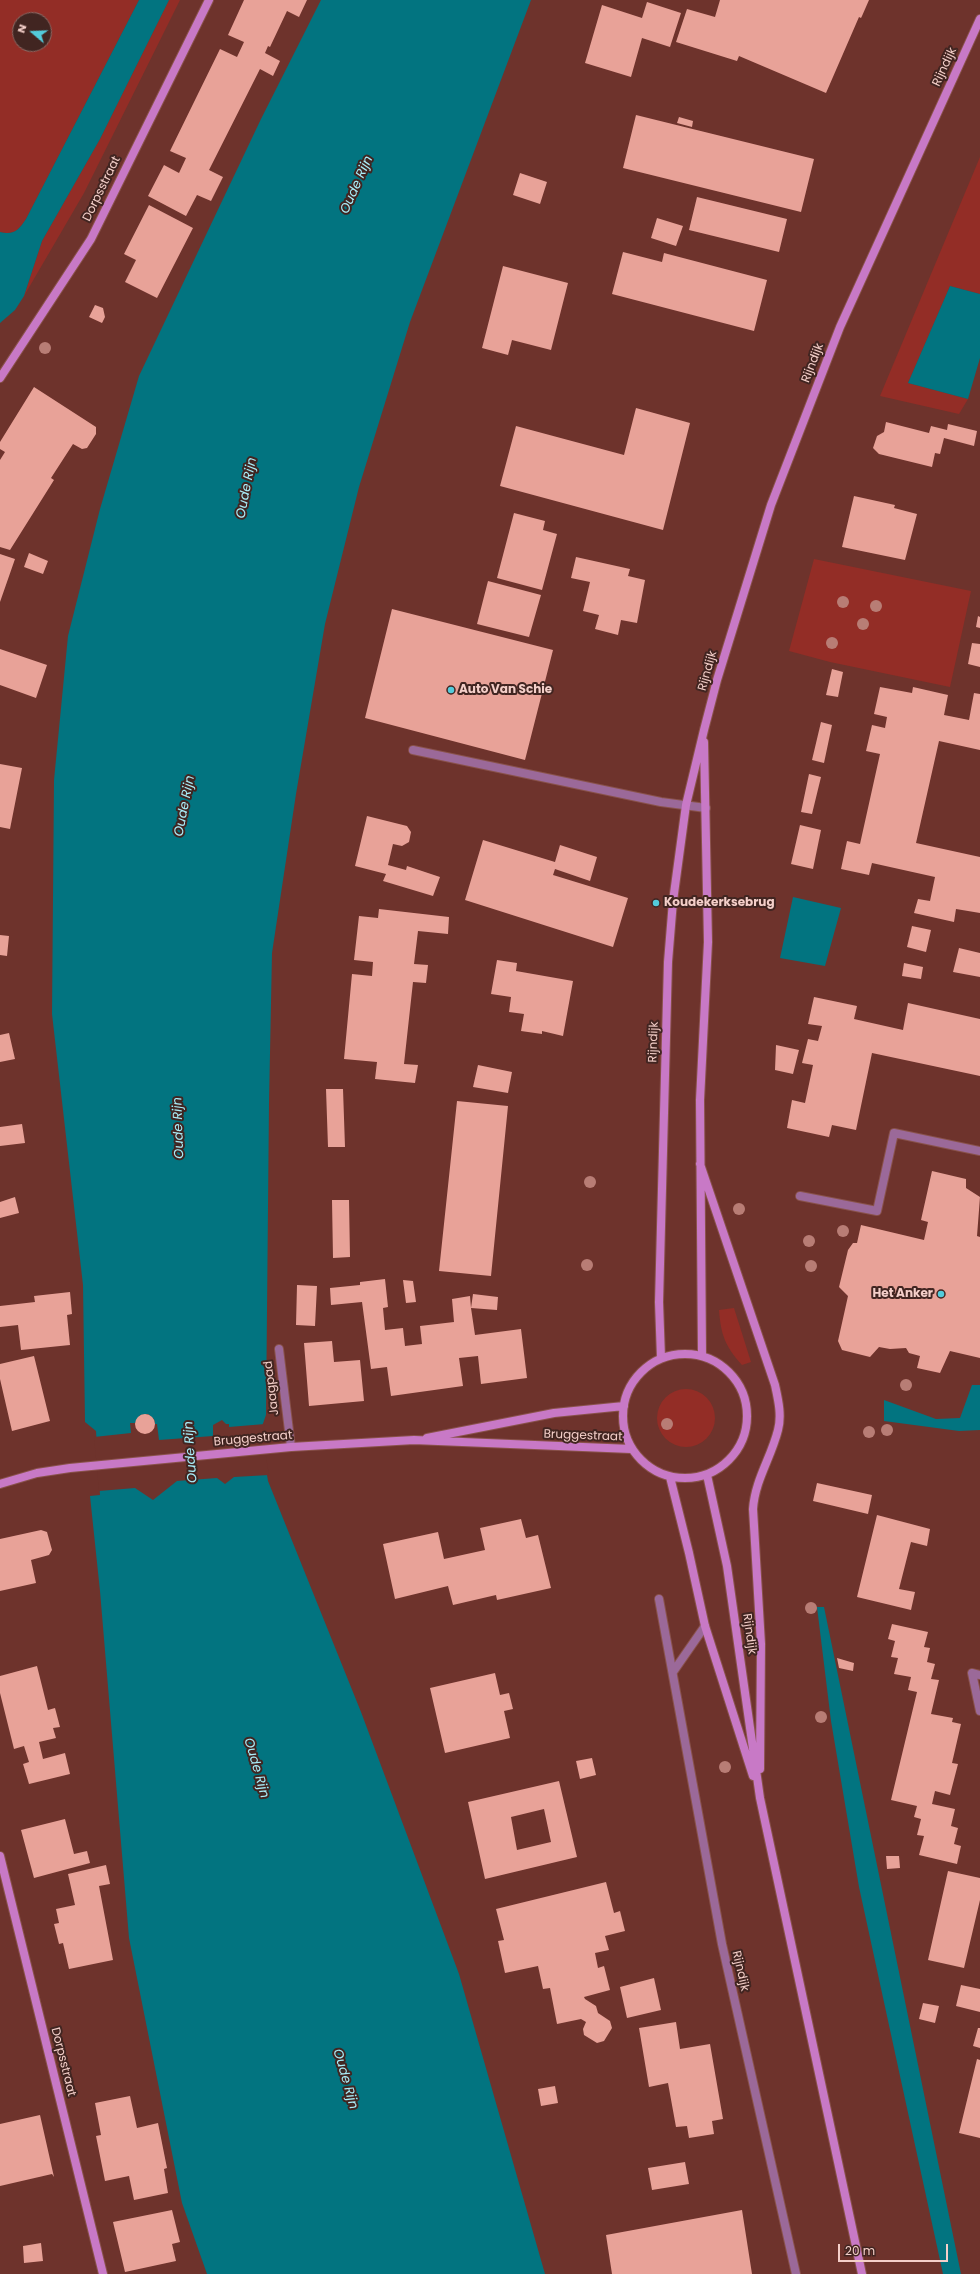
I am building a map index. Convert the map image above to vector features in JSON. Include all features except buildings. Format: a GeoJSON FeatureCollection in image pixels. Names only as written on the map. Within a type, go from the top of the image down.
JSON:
{"type":"FeatureCollection","features":[{"type":"Feature","properties":{"kind":"main road","name":"Dorpsstraat"},"geometry":{"type":"LineString","coordinates":[[0,378],[91,239],[209,0]]}},
{"type":"Feature","properties":{"kind":"main road","name":"Rijndijk"},"geometry":{"type":"LineString","coordinates":[[661,1358],[659,1302],[668,962],[675,878],[686,805],[717,680],[771,505],[840,327],[980,19]]}},
{"type":"Feature","properties":{"kind":"main road","name":"Rijndijk"},"geometry":{"type":"LineString","coordinates":[[702,1356],[700,1100],[708,942],[704,730]]}},
{"type":"Feature","properties":{"kind":"main road"},"geometry":{"type":"LineString","coordinates":[[700,1164],[775,1385],[779,1406],[778,1430],[759,1478],[754,1494],[753,1509],[761,1644],[760,1798]]}},
{"type":"Feature","properties":{"kind":"main road"},"geometry":{"type":"LineString","coordinates":[[674,1354],[702,1356],[712,1360],[726,1369],[737,1381],[744,1396],[747,1412],[746,1428],[742,1443],[721,1468],[707,1475],[688,1479],[670,1477],[654,1471],[641,1462],[631,1449],[625,1437],[623,1423],[624,1406],[632,1382],[650,1364],[661,1358],[674,1354]]}},
{"type":"Feature","properties":{"kind":"main road","name":"Bruggestraat"},"geometry":{"type":"LineString","coordinates":[[414,1440],[554,1414],[624,1406]]}},
{"type":"Feature","properties":{"kind":"main road","name":"Bruggestraat"},"geometry":{"type":"LineString","coordinates":[[0,1484],[37,1473],[96,1465],[291,1447],[414,1440],[631,1449]]}},
{"type":"Feature","properties":{"kind":"main road","name":"Rijndijk"},"geometry":{"type":"LineString","coordinates":[[707,1475],[727,1566],[760,1798],[862,2274]]}},
{"type":"Feature","properties":{"kind":"main road","name":"Rijndijk"},"geometry":{"type":"LineString","coordinates":[[670,1477],[690,1553],[704,1626],[760,1798]]}},
{"type":"Feature","properties":{"kind":"main road","name":"Dorpsstraat"},"geometry":{"type":"LineString","coordinates":[[0,1856],[103,2274]]}},
{"type":"Feature","properties":{"kind":"street"},"geometry":{"type":"LineString","coordinates":[[413,750],[706,808]]}},
{"type":"Feature","properties":{"kind":"street"},"geometry":{"type":"LineString","coordinates":[[800,1196],[877,1211],[894,1133],[980,1151]]}},
{"type":"Feature","properties":{"kind":"street","name":"Jaagpad"},"geometry":{"type":"LineString","coordinates":[[280,1349],[291,1447]]}},
{"type":"Feature","properties":{"kind":"street","name":"Rijndijk"},"geometry":{"type":"LineString","coordinates":[[659,1599],[722,1944],[796,2274]]}},
{"type":"Feature","properties":{"kind":"street"},"geometry":{"type":"LineString","coordinates":[[673,1672],[704,1626]]}},
{"type":"Feature","properties":{"kind":"street"},"geometry":{"type":"LineString","coordinates":[[976,1674],[980,1711]]}},
{"type":"Feature","properties":{"kind":"shaded area"},"geometry":{"type":"Polygon","coordinates":[[[0,0],[139,0],[26,219],[21,227],[9,233],[0,232],[0,0]]]}},
{"type":"Feature","properties":{"kind":"shaded area"},"geometry":{"type":"Polygon","coordinates":[[[169,0],[180,0],[84,193],[24,296],[42,241],[100,139],[169,0]]]}},
{"type":"Feature","properties":{"kind":"shaded area"},"geometry":{"type":"Polygon","coordinates":[[[980,157],[980,294],[950,286],[908,383],[968,399],[959,414],[880,396],[980,157]]]}},
{"type":"Feature","properties":{"kind":"shaded area"},"geometry":{"type":"Polygon","coordinates":[[[814,559],[971,591],[950,687],[830,662],[789,651],[814,559]]]}},
{"type":"Feature","properties":{"kind":"shaded area"},"geometry":{"type":"Polygon","coordinates":[[[734,1308],[751,1362],[742,1365],[725,1340],[720,1319],[719,1310],[734,1308]]]}},
{"type":"Feature","properties":{"kind":"shaded area"},"geometry":{"type":"Polygon","coordinates":[[[686,1389],[697,1391],[710,1402],[713,1407],[715,1418],[713,1429],[702,1442],[697,1445],[686,1447],[675,1445],[662,1434],[659,1429],[657,1418],[659,1407],[670,1394],[675,1391],[686,1389]]]}},
{"type":"Feature","properties":{"kind":"water"},"geometry":{"type":"Polygon","coordinates":[[[139,0],[169,0],[100,139],[42,241],[24,296],[15,310],[0,323],[0,232],[9,233],[15,231],[21,227],[26,219],[139,0]]]}},
{"type":"Feature","properties":{"kind":"water","name":"Oude Rijn"},"geometry":{"type":"Polygon","coordinates":[[[321,0],[531,0],[410,322],[359,487],[325,624],[296,794],[272,953],[266,1415],[260,1432],[268,1481],[361,1712],[459,1974],[545,2274],[207,2274],[182,2203],[129,1938],[100,1591],[90,1496],[100,1495],[96,1431],[85,1422],[83,1285],[52,1014],[54,780],[68,636],[100,509],[139,376],[261,119],[321,0]]]}},
{"type":"Feature","properties":{"kind":"water"},"geometry":{"type":"Polygon","coordinates":[[[950,286],[980,294],[980,358],[968,399],[908,383],[950,286]]]}},
{"type":"Feature","properties":{"kind":"water"},"geometry":{"type":"Polygon","coordinates":[[[793,897],[841,908],[825,966],[780,958],[793,897]]]}},
{"type":"Feature","properties":{"kind":"water"},"geometry":{"type":"Polygon","coordinates":[[[972,1385],[980,1385],[980,1430],[959,1431],[884,1421],[884,1400],[936,1419],[960,1418],[972,1385]]]}},
{"type":"Feature","properties":{"kind":"water"},"geometry":{"type":"Polygon","coordinates":[[[817,1607],[824,1607],[961,2274],[943,2274],[859,1887],[831,1721],[817,1607]]]}},
{"type":"Feature","properties":{"kind":"pier"},"geometry":{"type":"Polygon","coordinates":[[[148,1414],[154,1419],[155,1424],[157,1424],[159,1440],[213,1436],[213,1425],[222,1420],[226,1424],[229,1424],[229,1427],[265,1424],[262,1432],[269,1475],[234,1477],[225,1484],[217,1478],[177,1481],[153,1500],[135,1488],[99,1491],[94,1437],[131,1433],[130,1423],[135,1423],[140,1415],[148,1414]]]}},
{"type":"Feature","properties":{"kind":"place","name":"Auto Van Schie"},"geometry":{"type":"Point","coordinates":[451,690]}},
{"type":"Feature","properties":{"kind":"place","name":"Koudekerksebrug"},"geometry":{"type":"Point","coordinates":[656,903]}},
{"type":"Feature","properties":{"kind":"place","name":"Het Anker"},"geometry":{"type":"Point","coordinates":[941,1294]}}]}
